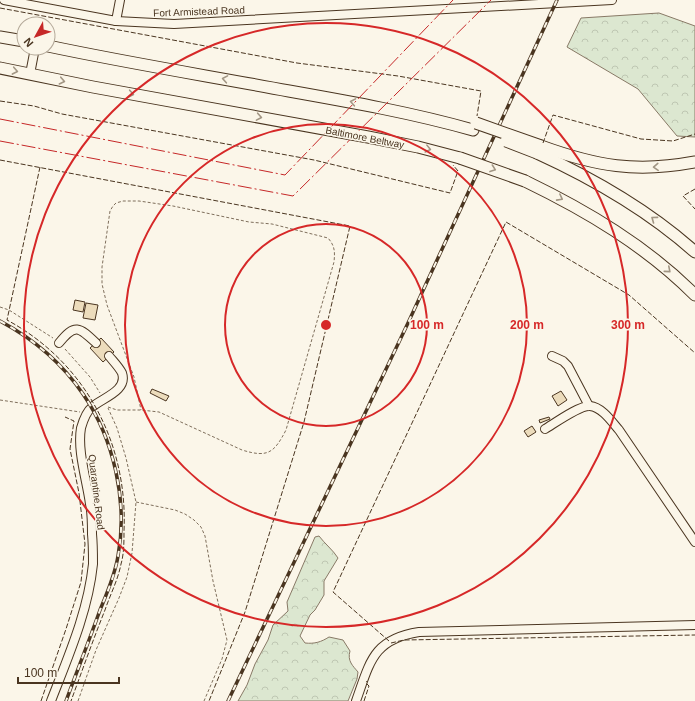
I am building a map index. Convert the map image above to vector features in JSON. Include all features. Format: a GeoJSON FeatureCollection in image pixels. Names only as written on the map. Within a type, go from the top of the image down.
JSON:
{"type":"FeatureCollection","features":[{"type":"Feature","properties":{"kind":"highway"},"geometry":{"type":"LineString","coordinates":[[0,37],[16,40]]}},
{"type":"Feature","properties":{"kind":"highway"},"geometry":{"type":"LineString","coordinates":[[56,48],[475,126],[539,149],[616,166],[636,168],[658,167],[695,162]]}},
{"type":"Feature","properties":{"kind":"highway","name":"Baltimore Beltway"},"geometry":{"type":"LineString","coordinates":[[0,68],[93,87],[368,137],[418,147],[460,158],[525,181],[574,205],[635,244],[663,266],[695,295]]}},
{"type":"Feature","properties":{"kind":"highway"},"geometry":{"type":"LineString","coordinates":[[539,149],[622,198],[654,219],[695,252]]}},
{"type":"Feature","properties":{"kind":"street","name":"Fort Armistead Road"},"geometry":{"type":"LineString","coordinates":[[4,0],[116,21],[174,24],[516,3],[612,0]]}},
{"type":"Feature","properties":{"kind":"street"},"geometry":{"type":"LineString","coordinates":[[116,21],[120,0]]}},
{"type":"Feature","properties":{"kind":"street"},"geometry":{"type":"LineString","coordinates":[[30,74],[33,56]]}},
{"type":"Feature","properties":{"kind":"street"},"geometry":{"type":"LineString","coordinates":[[59,343],[69,331],[74,329],[80,330],[96,343]]}},
{"type":"Feature","properties":{"kind":"street","name":"Quarantine Road"},"geometry":{"type":"LineString","coordinates":[[51,701],[79,626],[90,585],[93,563],[90,505],[80,442],[81,428],[86,414],[91,407],[113,394],[122,382],[122,374],[109,356]]}},
{"type":"Feature","properties":{"kind":"street"},"geometry":{"type":"LineString","coordinates":[[552,356],[568,366],[589,406]]}},
{"type":"Feature","properties":{"kind":"street"},"geometry":{"type":"LineString","coordinates":[[545,429],[580,409],[589,406],[594,407],[604,414],[619,430],[695,542]]}},
{"type":"Feature","properties":{"kind":"street"},"geometry":{"type":"LineString","coordinates":[[356,701],[372,659],[384,645],[394,638],[405,634],[419,632],[695,625]]}},
{"type":"Feature","properties":{"kind":"path"},"geometry":{"type":"LineString","coordinates":[[108,407],[125,411],[141,410],[159,412],[242,450],[255,454],[270,452],[280,443],[286,430],[334,262],[335,248],[328,238],[272,224],[249,222],[173,206],[138,201],[124,201],[116,203],[110,211],[102,267],[102,284],[107,305],[134,377],[141,410]]}},
{"type":"Feature","properties":{"kind":"path"},"geometry":{"type":"LineString","coordinates":[[0,307],[9,310],[59,343],[90,377],[104,399],[117,428],[126,458],[136,502],[132,553],[127,577],[96,650],[78,701]]}},
{"type":"Feature","properties":{"kind":"path"},"geometry":{"type":"LineString","coordinates":[[0,400],[86,414]]}},
{"type":"Feature","properties":{"kind":"path"},"geometry":{"type":"LineString","coordinates":[[136,502],[175,510],[185,514],[201,527],[205,536],[226,640],[222,659],[204,701]]}},
{"type":"Feature","properties":{"kind":"green space"},"geometry":{"type":"Polygon","coordinates":[[[659,13],[695,26],[695,137],[677,136],[638,89],[567,47],[581,18],[659,13]]]}},
{"type":"Feature","properties":{"kind":"green space"},"geometry":{"type":"Polygon","coordinates":[[[319,536],[338,558],[324,581],[324,595],[315,610],[310,615],[300,636],[305,643],[318,642],[329,637],[343,640],[350,651],[349,658],[351,663],[358,672],[357,679],[348,701],[238,701],[268,640],[273,625],[288,611],[287,602],[315,537],[319,536]]]}},
{"type":"Feature","properties":{"kind":"building"},"geometry":{"type":"Polygon","coordinates":[[[75,300],[85,302],[83,312],[73,310],[75,300]]]}},
{"type":"Feature","properties":{"kind":"building"},"geometry":{"type":"Polygon","coordinates":[[[86,303],[98,305],[95,320],[83,318],[86,303]]]}},
{"type":"Feature","properties":{"kind":"building"},"geometry":{"type":"Polygon","coordinates":[[[101,338],[114,352],[103,362],[90,348],[101,338]]]}},
{"type":"Feature","properties":{"kind":"building"},"geometry":{"type":"Polygon","coordinates":[[[152,389],[169,396],[166,401],[150,393],[152,389]]]}},
{"type":"Feature","properties":{"kind":"building"},"geometry":{"type":"Polygon","coordinates":[[[561,391],[567,400],[558,406],[552,396],[561,391]]]}},
{"type":"Feature","properties":{"kind":"building"},"geometry":{"type":"Polygon","coordinates":[[[549,417],[550,419],[540,423],[539,420],[549,417]]]}},
{"type":"Feature","properties":{"kind":"building"},"geometry":{"type":"Polygon","coordinates":[[[532,426],[536,432],[528,437],[524,431],[532,426]]]}},
{"type":"Feature","properties":{"kind":"railway"},"geometry":{"type":"LineString","coordinates":[[228,701],[408,323],[557,0]]}},
{"type":"Feature","properties":{"kind":"railway"},"geometry":{"type":"LineString","coordinates":[[0,321],[24,335],[46,352],[75,383],[94,412],[103,431],[116,472],[121,514],[121,535],[117,563],[66,701]]}},
{"type":"Feature","properties":{"kind":"fence"},"geometry":{"type":"LineString","coordinates":[[0,8],[297,63],[398,76],[481,91],[477,116]]}},
{"type":"Feature","properties":{"kind":"fence"},"geometry":{"type":"LineString","coordinates":[[0,101],[34,106],[62,114],[314,160],[450,193],[458,171],[453,165]]}},
{"type":"Feature","properties":{"kind":"fence"},"geometry":{"type":"LineString","coordinates":[[543,143],[553,115],[641,139],[673,141],[695,134]]}},
{"type":"Feature","properties":{"kind":"fence"},"geometry":{"type":"LineString","coordinates":[[0,160],[350,226],[304,422],[245,612],[209,701]]}},
{"type":"Feature","properties":{"kind":"fence"},"geometry":{"type":"LineString","coordinates":[[40,167],[7,320],[35,338],[59,358],[79,382],[96,408],[109,437],[118,467],[123,498],[124,548],[120,570],[71,701]]}},
{"type":"Feature","properties":{"kind":"fence"},"geometry":{"type":"LineString","coordinates":[[695,189],[683,196],[695,209]]}},
{"type":"Feature","properties":{"kind":"fence"},"geometry":{"type":"LineString","coordinates":[[389,641],[333,592],[506,222],[629,295],[695,353]]}},
{"type":"Feature","properties":{"kind":"fence"},"geometry":{"type":"LineString","coordinates":[[41,701],[81,582],[85,544],[79,493],[70,449],[74,421],[65,417]]}},
{"type":"Feature","properties":{"kind":"fence"},"geometry":{"type":"LineString","coordinates":[[391,643],[404,640],[695,635]]}},
{"type":"Feature","properties":{"kind":"fence"},"geometry":{"type":"LineString","coordinates":[[364,701],[369,686],[366,683],[367,681]]}},
{"type":"Feature","properties":{"kind":"power"},"geometry":{"type":"LineString","coordinates":[[0,119],[285,175],[453,0]]}},
{"type":"Feature","properties":{"kind":"power"},"geometry":{"type":"LineString","coordinates":[[0,141],[293,196],[491,0]]}}]}
